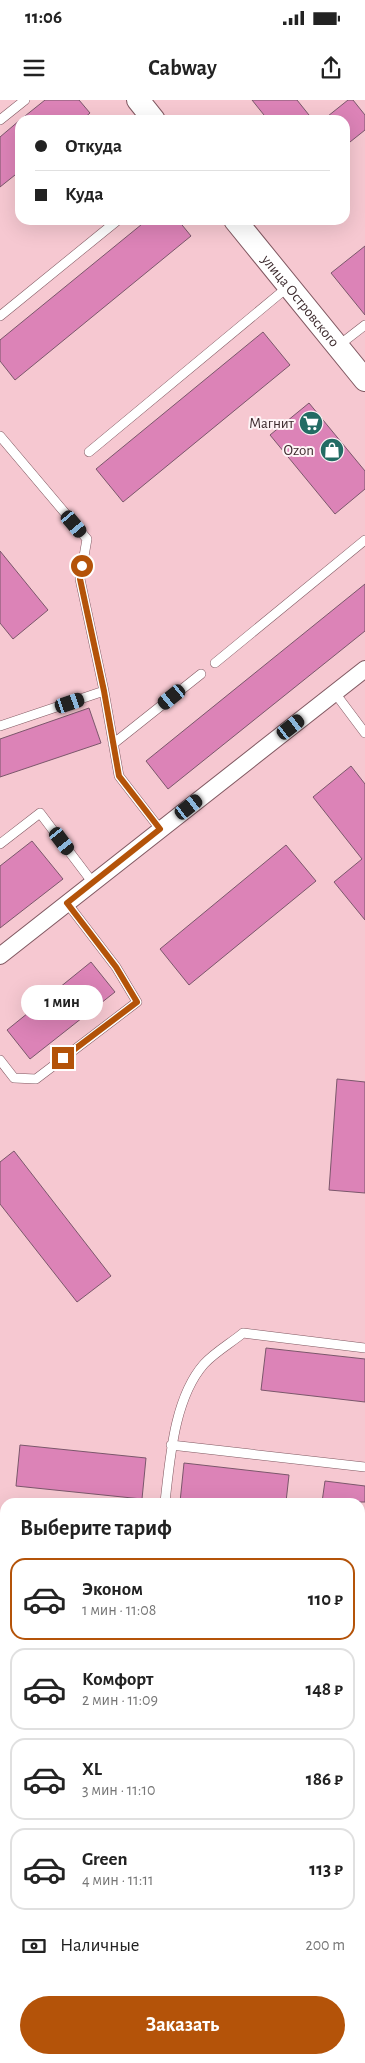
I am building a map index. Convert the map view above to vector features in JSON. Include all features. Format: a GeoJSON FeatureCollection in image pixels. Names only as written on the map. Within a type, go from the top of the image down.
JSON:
{"type":"FeatureCollection","features":[{"type":"Feature","properties":{"kind":"street"},"geometry":{"type":"LineString","coordinates":[[138,100],[150,115]]}},
{"type":"Feature","properties":{"kind":"street","name":"улица Островского"},"geometry":{"type":"LineString","coordinates":[[239,225],[365,380]]}},
{"type":"Feature","properties":{"kind":"street"},"geometry":{"type":"LineString","coordinates":[[0,956],[365,669]]}},
{"type":"Feature","properties":{"kind":"lane"},"geometry":{"type":"LineString","coordinates":[[0,120],[25,100]]}},
{"type":"Feature","properties":{"kind":"lane"},"geometry":{"type":"LineString","coordinates":[[0,316],[112,225]]}},
{"type":"Feature","properties":{"kind":"lane"},"geometry":{"type":"LineString","coordinates":[[89,452],[289,286]]}},
{"type":"Feature","properties":{"kind":"lane"},"geometry":{"type":"LineString","coordinates":[[338,346],[365,325]]}},
{"type":"Feature","properties":{"kind":"lane"},"geometry":{"type":"LineString","coordinates":[[0,436],[87,539],[80,579],[104,691],[119,776],[160,829]]}},
{"type":"Feature","properties":{"kind":"lane"},"geometry":{"type":"LineString","coordinates":[[215,662],[365,540]]}},
{"type":"Feature","properties":{"kind":"lane"},"geometry":{"type":"LineString","coordinates":[[113,744],[201,674]]}},
{"type":"Feature","properties":{"kind":"lane"},"geometry":{"type":"LineString","coordinates":[[0,726],[104,691]]}},
{"type":"Feature","properties":{"kind":"lane"},"geometry":{"type":"LineString","coordinates":[[335,694],[365,733]]}},
{"type":"Feature","properties":{"kind":"lane"},"geometry":{"type":"LineString","coordinates":[[0,844],[40,813],[93,882]]}},
{"type":"Feature","properties":{"kind":"lane"},"geometry":{"type":"LineString","coordinates":[[0,1060],[14,1078],[36,1079],[137,1002],[116,967],[67,903]]}},
{"type":"Feature","properties":{"kind":"lane"},"geometry":{"type":"LineString","coordinates":[[165,1498],[171,1445],[188,1387],[205,1363],[243,1333],[365,1348]]}},
{"type":"Feature","properties":{"kind":"lane"},"geometry":{"type":"LineString","coordinates":[[171,1445],[365,1467]]}},
{"type":"Feature","properties":{"kind":"building"},"geometry":{"type":"Polygon","coordinates":[[[45,100],[79,100],[90,113],[88,115],[26,115],[45,100]]]}},
{"type":"Feature","properties":{"kind":"building"},"geometry":{"type":"Polygon","coordinates":[[[252,100],[297,100],[309,115],[264,115],[252,100]]]}},
{"type":"Feature","properties":{"kind":"building"},"geometry":{"type":"Polygon","coordinates":[[[348,100],[353,100],[365,115],[365,130],[350,142],[350,115],[329,115],[348,100]]]}},
{"type":"Feature","properties":{"kind":"building"},"geometry":{"type":"Polygon","coordinates":[[[15,124],[15,175],[0,187],[0,137],[15,124]]]}},
{"type":"Feature","properties":{"kind":"building"},"geometry":{"type":"Polygon","coordinates":[[[141,225],[182,225],[191,236],[15,380],[0,361],[0,340],[141,225]]]}},
{"type":"Feature","properties":{"kind":"building"},"geometry":{"type":"Polygon","coordinates":[[[365,246],[365,315],[331,273],[365,246]]]}},
{"type":"Feature","properties":{"kind":"building"},"geometry":{"type":"Polygon","coordinates":[[[263,332],[290,365],[123,502],[96,469],[263,332]]]}},
{"type":"Feature","properties":{"kind":"building"},"geometry":{"type":"Polygon","coordinates":[[[309,403],[365,471],[365,489],[335,514],[270,435],[309,403]]]}},
{"type":"Feature","properties":{"kind":"building"},"geometry":{"type":"Polygon","coordinates":[[[0,551],[48,610],[13,639],[0,623],[0,551]]]}},
{"type":"Feature","properties":{"kind":"building"},"geometry":{"type":"Polygon","coordinates":[[[365,584],[365,631],[168,789],[146,761],[365,584]]]}},
{"type":"Feature","properties":{"kind":"building"},"geometry":{"type":"Polygon","coordinates":[[[89,708],[101,743],[0,777],[0,739],[89,708]]]}},
{"type":"Feature","properties":{"kind":"building"},"geometry":{"type":"Polygon","coordinates":[[[351,766],[365,784],[365,920],[334,882],[362,859],[313,797],[351,766]]]}},
{"type":"Feature","properties":{"kind":"building"},"geometry":{"type":"Polygon","coordinates":[[[32,841],[63,879],[0,928],[0,866],[32,841]]]}},
{"type":"Feature","properties":{"kind":"building"},"geometry":{"type":"Polygon","coordinates":[[[286,845],[316,881],[189,985],[160,949],[286,845]]]}},
{"type":"Feature","properties":{"kind":"building"},"geometry":{"type":"Polygon","coordinates":[[[91,962],[115,992],[30,1059],[7,1030],[91,962]]]}},
{"type":"Feature","properties":{"kind":"building"},"geometry":{"type":"Polygon","coordinates":[[[337,1079],[365,1082],[365,1193],[329,1190],[337,1079]]]}},
{"type":"Feature","properties":{"kind":"building"},"geometry":{"type":"Polygon","coordinates":[[[14,1151],[111,1276],[77,1302],[0,1204],[0,1162],[14,1151]]]}},
{"type":"Feature","properties":{"kind":"building"},"geometry":{"type":"Polygon","coordinates":[[[266,1348],[365,1359],[365,1402],[261,1390],[266,1348]]]}},
{"type":"Feature","properties":{"kind":"building"},"geometry":{"type":"Polygon","coordinates":[[[20,1445],[146,1458],[142,1498],[16,1486],[20,1445]]]}},
{"type":"Feature","properties":{"kind":"building"},"geometry":{"type":"Polygon","coordinates":[[[184,1463],[289,1475],[286,1498],[180,1498],[184,1463]]]}},
{"type":"Feature","properties":{"kind":"building"},"geometry":{"type":"Polygon","coordinates":[[[325,1481],[365,1486],[365,1498],[323,1498],[325,1481]]]}},
{"type":"Feature","properties":{"kind":"place","name":"Магнит"},"geometry":{"type":"Point","coordinates":[311,423]}},
{"type":"Feature","properties":{"kind":"place","name":"Ozon"},"geometry":{"type":"Point","coordinates":[332,450]}},
{"type":"Feature","properties":{"kind":"route"},"geometry":{"type":"LineString","coordinates":[[63,1058],[137,1002],[116,967],[67,903],[160,829],[119,776],[104,691],[80,579],[82,566]]}}]}
